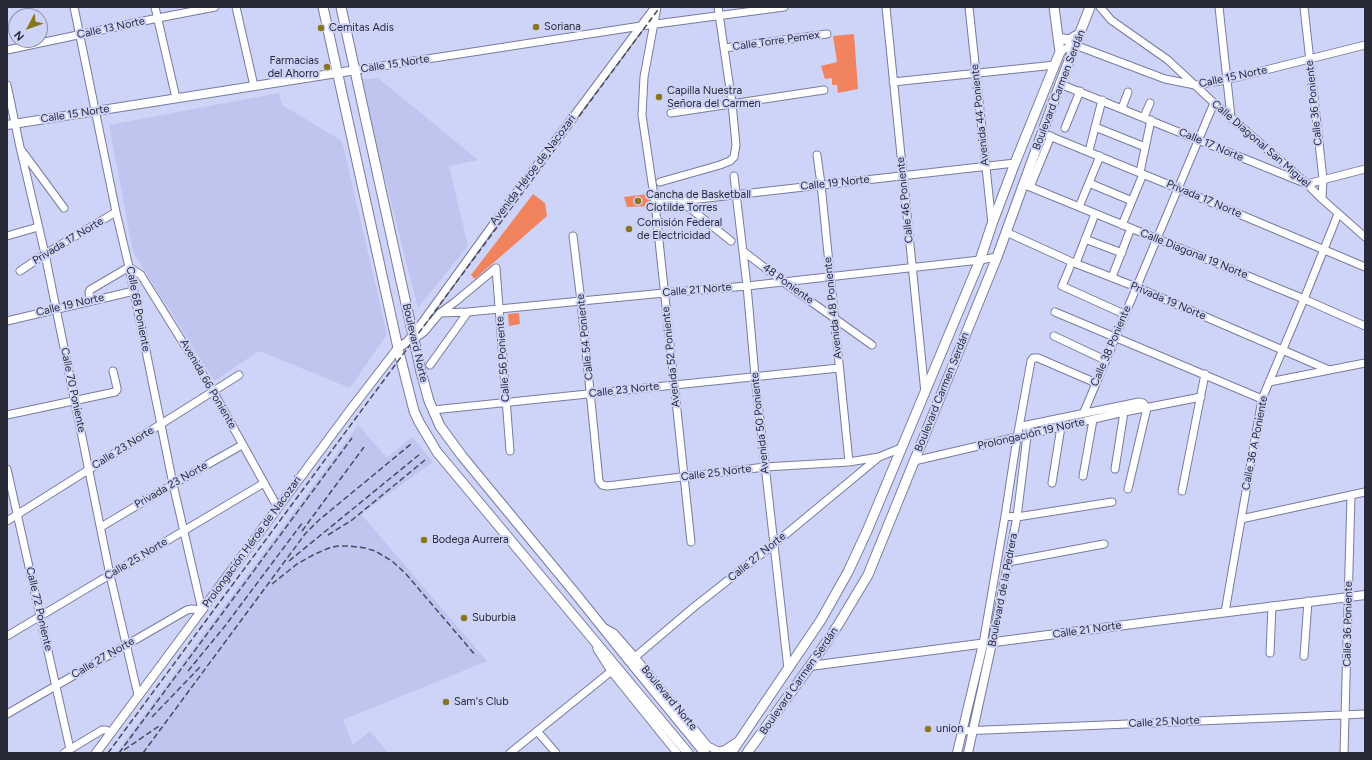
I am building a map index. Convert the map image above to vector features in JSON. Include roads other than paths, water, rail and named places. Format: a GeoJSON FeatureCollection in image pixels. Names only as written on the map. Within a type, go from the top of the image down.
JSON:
{"type":"FeatureCollection","features":[{"type":"Feature","properties":{"kind":"main road","name":"Boulevard Norte"},"geometry":{"type":"LineString","coordinates":[[323,7],[398,348],[414,410],[422,428],[437,452],[581,623],[614,669],[688,753]]}},
{"type":"Feature","properties":{"kind":"main road","name":"Boulevard Norte"},"geometry":{"type":"LineString","coordinates":[[341,7],[356,70],[411,339],[426,393],[433,410],[444,432],[462,456],[705,753]]}},
{"type":"Feature","properties":{"kind":"main road"},"geometry":{"type":"LineString","coordinates":[[1054,7],[1060,52]]}},
{"type":"Feature","properties":{"kind":"main road","name":"Boulevard Carmen Serdán"},"geometry":{"type":"LineString","coordinates":[[747,753],[844,617],[868,575],[1046,134],[1060,84],[1090,7]]}},
{"type":"Feature","properties":{"kind":"main road"},"geometry":{"type":"LineString","coordinates":[[1058,38],[1069,40],[1079,34]]}},
{"type":"Feature","properties":{"kind":"main road","name":"Boulevard Carmen Serdán"},"geometry":{"type":"LineString","coordinates":[[731,753],[821,620],[848,572],[925,394],[980,260],[1015,163],[1060,52]]}},
{"type":"Feature","properties":{"kind":"main road"},"geometry":{"type":"LineString","coordinates":[[903,444],[920,446]]}},
{"type":"Feature","properties":{"kind":"street","name":"Calle 68 Poniente"},"geometry":{"type":"LineString","coordinates":[[74,7],[81,35],[116,212],[130,267],[173,484],[202,610]]}},
{"type":"Feature","properties":{"kind":"street"},"geometry":{"type":"LineString","coordinates":[[155,7],[176,98]]}},
{"type":"Feature","properties":{"kind":"street","name":"Calle 13 Norte"},"geometry":{"type":"LineString","coordinates":[[7,50],[215,7]]}},
{"type":"Feature","properties":{"kind":"street"},"geometry":{"type":"LineString","coordinates":[[236,7],[254,86]]}},
{"type":"Feature","properties":{"kind":"street","name":"Avenida 52 Poniente"},"geometry":{"type":"LineString","coordinates":[[656,7],[644,77],[642,115],[655,203],[691,542]]}},
{"type":"Feature","properties":{"kind":"street","name":"Avenida Héroe de Nacozari"},"geometry":{"type":"LineString","coordinates":[[411,339],[507,206],[656,7]]}},
{"type":"Feature","properties":{"kind":"street"},"geometry":{"type":"LineString","coordinates":[[660,182],[720,165],[730,161],[734,157],[736,145],[732,103],[718,7]]}},
{"type":"Feature","properties":{"kind":"street","name":"Calle 15 Norte"},"geometry":{"type":"LineString","coordinates":[[11,125],[641,26],[784,7]]}},
{"type":"Feature","properties":{"kind":"street","name":"Calle 46 Poniente"},"geometry":{"type":"LineString","coordinates":[[886,7],[925,394]]}},
{"type":"Feature","properties":{"kind":"street","name":"Avenida 44 Poniente"},"geometry":{"type":"LineString","coordinates":[[969,7],[992,224]]}},
{"type":"Feature","properties":{"kind":"street","name":"Calle Diagonal San Miguel"},"geometry":{"type":"LineString","coordinates":[[1100,7],[1111,20],[1168,60],[1214,103],[1365,237]]}},
{"type":"Feature","properties":{"kind":"street"},"geometry":{"type":"LineString","coordinates":[[1219,7],[1230,117]]}},
{"type":"Feature","properties":{"kind":"street","name":"Calle 36 Poniente"},"geometry":{"type":"LineString","coordinates":[[1304,7],[1323,179],[1322,199]]}},
{"type":"Feature","properties":{"kind":"street","name":"Calle Torre Pemex"},"geometry":{"type":"LineString","coordinates":[[724,48],[827,34]]}},
{"type":"Feature","properties":{"kind":"street"},"geometry":{"type":"LineString","coordinates":[[1060,52],[1070,46],[1075,45]]}},
{"type":"Feature","properties":{"kind":"street","name":"Calle 15 Norte"},"geometry":{"type":"LineString","coordinates":[[1075,45],[1165,79],[1195,85],[1226,80],[1365,45]]}},
{"type":"Feature","properties":{"kind":"street"},"geometry":{"type":"LineString","coordinates":[[893,82],[1055,65]]}},
{"type":"Feature","properties":{"kind":"street","name":"Calle 17 Norte"},"geometry":{"type":"LineString","coordinates":[[1060,84],[1307,184]]}},
{"type":"Feature","properties":{"kind":"street","name":"Calle 70 Poniente"},"geometry":{"type":"LineString","coordinates":[[7,85],[11,125],[20,148],[45,254],[110,575],[138,695]]}},
{"type":"Feature","properties":{"kind":"street"},"geometry":{"type":"LineString","coordinates":[[671,113],[824,90]]}},
{"type":"Feature","properties":{"kind":"street"},"geometry":{"type":"LineString","coordinates":[[1065,128],[1080,91]]}},
{"type":"Feature","properties":{"kind":"street"},"geometry":{"type":"LineString","coordinates":[[1122,108],[1128,92]]}},
{"type":"Feature","properties":{"kind":"street"},"geometry":{"type":"LineString","coordinates":[[1090,151],[1102,100]]}},
{"type":"Feature","properties":{"kind":"street"},"geometry":{"type":"LineString","coordinates":[[1144,117],[1150,103]]}},
{"type":"Feature","properties":{"kind":"street","name":"Calle 38 Poniente"},"geometry":{"type":"LineString","coordinates":[[1084,412],[1214,103]]}},
{"type":"Feature","properties":{"kind":"street"},"geometry":{"type":"LineString","coordinates":[[1122,225],[1142,173],[1151,120]]}},
{"type":"Feature","properties":{"kind":"street"},"geometry":{"type":"LineString","coordinates":[[1095,127],[1146,147]]}},
{"type":"Feature","properties":{"kind":"street","name":"Privada 17 Norte"},"geometry":{"type":"LineString","coordinates":[[1046,134],[1090,151],[1365,267]]}},
{"type":"Feature","properties":{"kind":"street"},"geometry":{"type":"LineString","coordinates":[[20,148],[64,208]]}},
{"type":"Feature","properties":{"kind":"street","name":"Avenida 48 Poniente"},"geometry":{"type":"LineString","coordinates":[[817,155],[849,462]]}},
{"type":"Feature","properties":{"kind":"street"},"geometry":{"type":"LineString","coordinates":[[1079,207],[1100,156]]}},
{"type":"Feature","properties":{"kind":"street","name":"Calle 19 Norte"},"geometry":{"type":"LineString","coordinates":[[655,203],[1015,163]]}},
{"type":"Feature","properties":{"kind":"street"},"geometry":{"type":"LineString","coordinates":[[1307,184],[1365,169]]}},
{"type":"Feature","properties":{"kind":"street","name":"Avenida 50 Poniente"},"geometry":{"type":"LineString","coordinates":[[734,176],[788,669]]}},
{"type":"Feature","properties":{"kind":"street"},"geometry":{"type":"LineString","coordinates":[[1089,182],[1132,201]]}},
{"type":"Feature","properties":{"kind":"street","name":"Calle Diagonal 19 Norte"},"geometry":{"type":"LineString","coordinates":[[1026,185],[1304,299],[1365,326]]}},
{"type":"Feature","properties":{"kind":"street"},"geometry":{"type":"LineString","coordinates":[[681,201],[731,241]]}},
{"type":"Feature","properties":{"kind":"street","name":"Privada 17 Norte"},"geometry":{"type":"LineString","coordinates":[[20,271],[45,254],[116,212]]}},
{"type":"Feature","properties":{"kind":"street"},"geometry":{"type":"LineString","coordinates":[[1095,214],[1085,239],[1062,286],[1124,314]]}},
{"type":"Feature","properties":{"kind":"street","name":"Calle 36 A Poniente"},"geometry":{"type":"LineString","coordinates":[[1225,612],[1262,399],[1338,214]]}},
{"type":"Feature","properties":{"kind":"street"},"geometry":{"type":"LineString","coordinates":[[7,236],[38,226]]}},
{"type":"Feature","properties":{"kind":"street"},"geometry":{"type":"LineString","coordinates":[[1112,277],[1132,228]]}},
{"type":"Feature","properties":{"kind":"street","name":"Privada 19 Norte"},"geometry":{"type":"LineString","coordinates":[[1006,232],[1329,370]]}},
{"type":"Feature","properties":{"kind":"street","name":"Calle 54 Poniente"},"geometry":{"type":"LineString","coordinates":[[573,236],[582,300],[599,481],[602,485]]}},
{"type":"Feature","properties":{"kind":"street"},"geometry":{"type":"LineString","coordinates":[[1085,239],[1122,252]]}},
{"type":"Feature","properties":{"kind":"street","name":"48 Poniente"},"geometry":{"type":"LineString","coordinates":[[743,251],[782,281],[872,345]]}},
{"type":"Feature","properties":{"kind":"street","name":"Calle 21 Norte"},"geometry":{"type":"LineString","coordinates":[[440,313],[468,312],[664,292],[747,286],[997,257]]}},
{"type":"Feature","properties":{"kind":"street"},"geometry":{"type":"LineString","coordinates":[[90,300],[88,292],[90,290],[130,267]]}},
{"type":"Feature","properties":{"kind":"street","name":"Avenida 66 Poniente"},"geometry":{"type":"LineString","coordinates":[[130,267],[145,280],[214,392],[278,508]]}},
{"type":"Feature","properties":{"kind":"street","name":"Calle 56 Poniente"},"geometry":{"type":"LineString","coordinates":[[440,313],[496,268],[510,450]]}},
{"type":"Feature","properties":{"kind":"street","name":"Calle 19 Norte"},"geometry":{"type":"LineString","coordinates":[[7,321],[55,308],[134,291]]}},
{"type":"Feature","properties":{"kind":"street"},"geometry":{"type":"LineString","coordinates":[[430,365],[468,312]]}},
{"type":"Feature","properties":{"kind":"street"},"geometry":{"type":"LineString","coordinates":[[1055,312],[1262,399]]}},
{"type":"Feature","properties":{"kind":"street"},"geometry":{"type":"LineString","coordinates":[[411,339],[424,332],[440,313]]}},
{"type":"Feature","properties":{"kind":"street"},"geometry":{"type":"LineString","coordinates":[[1054,336],[1105,360]]}},
{"type":"Feature","properties":{"kind":"street","name":"Prolongación Héroe de Nacozari"},"geometry":{"type":"LineString","coordinates":[[96,753],[398,348],[411,339]]}},
{"type":"Feature","properties":{"kind":"street","name":"Boulevard de la Pedrera"},"geometry":{"type":"LineString","coordinates":[[957,753],[983,644],[1031,361],[1033,358],[1038,358],[1096,383]]}},
{"type":"Feature","properties":{"kind":"street"},"geometry":{"type":"LineString","coordinates":[[1269,382],[1365,362]]}},
{"type":"Feature","properties":{"kind":"street","name":"Calle 23 Norte"},"geometry":{"type":"LineString","coordinates":[[433,410],[839,368]]}},
{"type":"Feature","properties":{"kind":"street"},"geometry":{"type":"LineString","coordinates":[[7,415],[115,392],[117,390],[113,371]]}},
{"type":"Feature","properties":{"kind":"street"},"geometry":{"type":"LineString","coordinates":[[1182,491],[1205,374]]}},
{"type":"Feature","properties":{"kind":"street","name":"Calle 23 Norte"},"geometry":{"type":"LineString","coordinates":[[7,521],[239,375]]}},
{"type":"Feature","properties":{"kind":"street","name":"Prolongación 19 Norte"},"geometry":{"type":"LineString","coordinates":[[914,461],[1027,436],[1124,412],[1200,397]]}},
{"type":"Feature","properties":{"kind":"street","name":"Prolongación 19 Norte"},"geometry":{"type":"LineString","coordinates":[[1019,426],[1139,402],[1143,403],[1147,408]]}},
{"type":"Feature","properties":{"kind":"street"},"geometry":{"type":"LineString","coordinates":[[1128,489],[1147,408]]}},
{"type":"Feature","properties":{"kind":"street"},"geometry":{"type":"LineString","coordinates":[[1114,469],[1124,412]]}},
{"type":"Feature","properties":{"kind":"street"},"geometry":{"type":"LineString","coordinates":[[1083,476],[1093,420]]}},
{"type":"Feature","properties":{"kind":"street","name":"Boulevard de la Pedrera"},"geometry":{"type":"LineString","coordinates":[[968,753],[1017,517],[1027,425]]}},
{"type":"Feature","properties":{"kind":"street"},"geometry":{"type":"LineString","coordinates":[[1052,484],[1061,427]]}},
{"type":"Feature","properties":{"kind":"street","name":"Privada 23 Norte"},"geometry":{"type":"LineString","coordinates":[[101,527],[242,444]]}},
{"type":"Feature","properties":{"kind":"street","name":"Calle 25 Norte"},"geometry":{"type":"LineString","coordinates":[[602,485],[607,486],[765,467],[849,462],[880,457],[903,444]]}},
{"type":"Feature","properties":{"kind":"street","name":"Calle 27 Norte"},"geometry":{"type":"LineString","coordinates":[[635,657],[694,607],[880,457]]}},
{"type":"Feature","properties":{"kind":"street","name":"Calle 72 Poniente"},"geometry":{"type":"LineString","coordinates":[[7,470],[16,515],[56,685],[67,751]]}},
{"type":"Feature","properties":{"kind":"street","name":"Calle 25 Norte"},"geometry":{"type":"LineString","coordinates":[[7,636],[264,483]]}},
{"type":"Feature","properties":{"kind":"street"},"geometry":{"type":"LineString","coordinates":[[1241,519],[1365,492]]}},
{"type":"Feature","properties":{"kind":"street","name":"Calle 36 Poniente"},"geometry":{"type":"LineString","coordinates":[[1344,753],[1351,495]]}},
{"type":"Feature","properties":{"kind":"street"},"geometry":{"type":"LineString","coordinates":[[1005,516],[1017,517],[1112,502]]}},
{"type":"Feature","properties":{"kind":"street"},"geometry":{"type":"LineString","coordinates":[[1008,562],[1104,544]]}},
{"type":"Feature","properties":{"kind":"street","name":"Calle 21 Norte"},"geometry":{"type":"LineString","coordinates":[[810,666],[1308,601],[1365,595]]}},
{"type":"Feature","properties":{"kind":"street"},"geometry":{"type":"LineString","coordinates":[[1304,656],[1308,601]]}},
{"type":"Feature","properties":{"kind":"street"},"geometry":{"type":"LineString","coordinates":[[1270,653],[1272,606]]}},
{"type":"Feature","properties":{"kind":"street","name":"Calle 27 Norte"},"geometry":{"type":"LineString","coordinates":[[7,714],[187,610],[202,610]]}},
{"type":"Feature","properties":{"kind":"street","name":"Boulevard Norte"},"geometry":{"type":"LineString","coordinates":[[601,625],[614,634],[635,657],[708,746],[718,751],[724,750],[741,738]]}},
{"type":"Feature","properties":{"kind":"street"},"geometry":{"type":"LineString","coordinates":[[510,753],[614,669]]}},
{"type":"Feature","properties":{"kind":"street","name":"Boulevard Norte"},"geometry":{"type":"LineString","coordinates":[[614,669],[677,753]]}},
{"type":"Feature","properties":{"kind":"street","name":"Calle 25 Norte"},"geometry":{"type":"LineString","coordinates":[[962,731],[1365,714]]}},
{"type":"Feature","properties":{"kind":"street"},"geometry":{"type":"LineString","coordinates":[[67,751],[102,730],[106,730],[111,733]]}},
{"type":"Feature","properties":{"kind":"street"},"geometry":{"type":"LineString","coordinates":[[538,731],[556,753]]}},
{"type":"Feature","properties":{"kind":"railway"},"geometry":{"type":"LineString","coordinates":[[108,753],[660,7]]}},
{"type":"Feature","properties":{"kind":"railway"},"geometry":{"type":"LineString","coordinates":[[119,753],[352,438]]}},
{"type":"Feature","properties":{"kind":"railway"},"geometry":{"type":"LineString","coordinates":[[143,753],[305,534],[319,520],[411,444]]}},
{"type":"Feature","properties":{"kind":"railway"},"geometry":{"type":"LineString","coordinates":[[302,531],[364,447]]}},
{"type":"Feature","properties":{"kind":"railway"},"geometry":{"type":"LineString","coordinates":[[289,561],[420,454]]}},
{"type":"Feature","properties":{"kind":"railway"},"geometry":{"type":"LineString","coordinates":[[328,535],[352,520],[425,460]]}},
{"type":"Feature","properties":{"kind":"railway"},"geometry":{"type":"LineString","coordinates":[[188,671],[225,626],[303,522]]}},
{"type":"Feature","properties":{"kind":"railway"},"geometry":{"type":"LineString","coordinates":[[272,584],[297,564],[329,548],[349,546],[375,551],[392,561],[406,574],[476,656]]}},
{"type":"Feature","properties":{"kind":"railway"},"geometry":{"type":"LineString","coordinates":[[152,717],[202,665]]}},
{"type":"Feature","properties":{"kind":"railway"},"geometry":{"type":"LineString","coordinates":[[124,750],[159,726]]}},
{"type":"Feature","properties":{"kind":"place","name":"Soriana"},"geometry":{"type":"Point","coordinates":[536,27]}},
{"type":"Feature","properties":{"kind":"place","name":"Cemitas Adis"},"geometry":{"type":"Point","coordinates":[321,28]}},
{"type":"Feature","properties":{"kind":"place","name":"Farmacias del Ahorro"},"geometry":{"type":"Point","coordinates":[327,67]}},
{"type":"Feature","properties":{"kind":"place","name":"Capilla Nuestra Señora del Carmen"},"geometry":{"type":"Point","coordinates":[659,97]}},
{"type":"Feature","properties":{"kind":"place","name":"Cancha de Basketball Clotilde Torres"},"geometry":{"type":"Point","coordinates":[638,201]}},
{"type":"Feature","properties":{"kind":"place","name":"Comisión Federal de Electricidad"},"geometry":{"type":"Point","coordinates":[629,229]}},
{"type":"Feature","properties":{"kind":"place","name":"Bodega Aurrera"},"geometry":{"type":"Point","coordinates":[424,540]}},
{"type":"Feature","properties":{"kind":"place","name":"Suburbia"},"geometry":{"type":"Point","coordinates":[464,618]}},
{"type":"Feature","properties":{"kind":"place","name":"Sam's Club"},"geometry":{"type":"Point","coordinates":[446,702]}},
{"type":"Feature","properties":{"kind":"place","name":"union"},"geometry":{"type":"Point","coordinates":[928,729]}}]}
